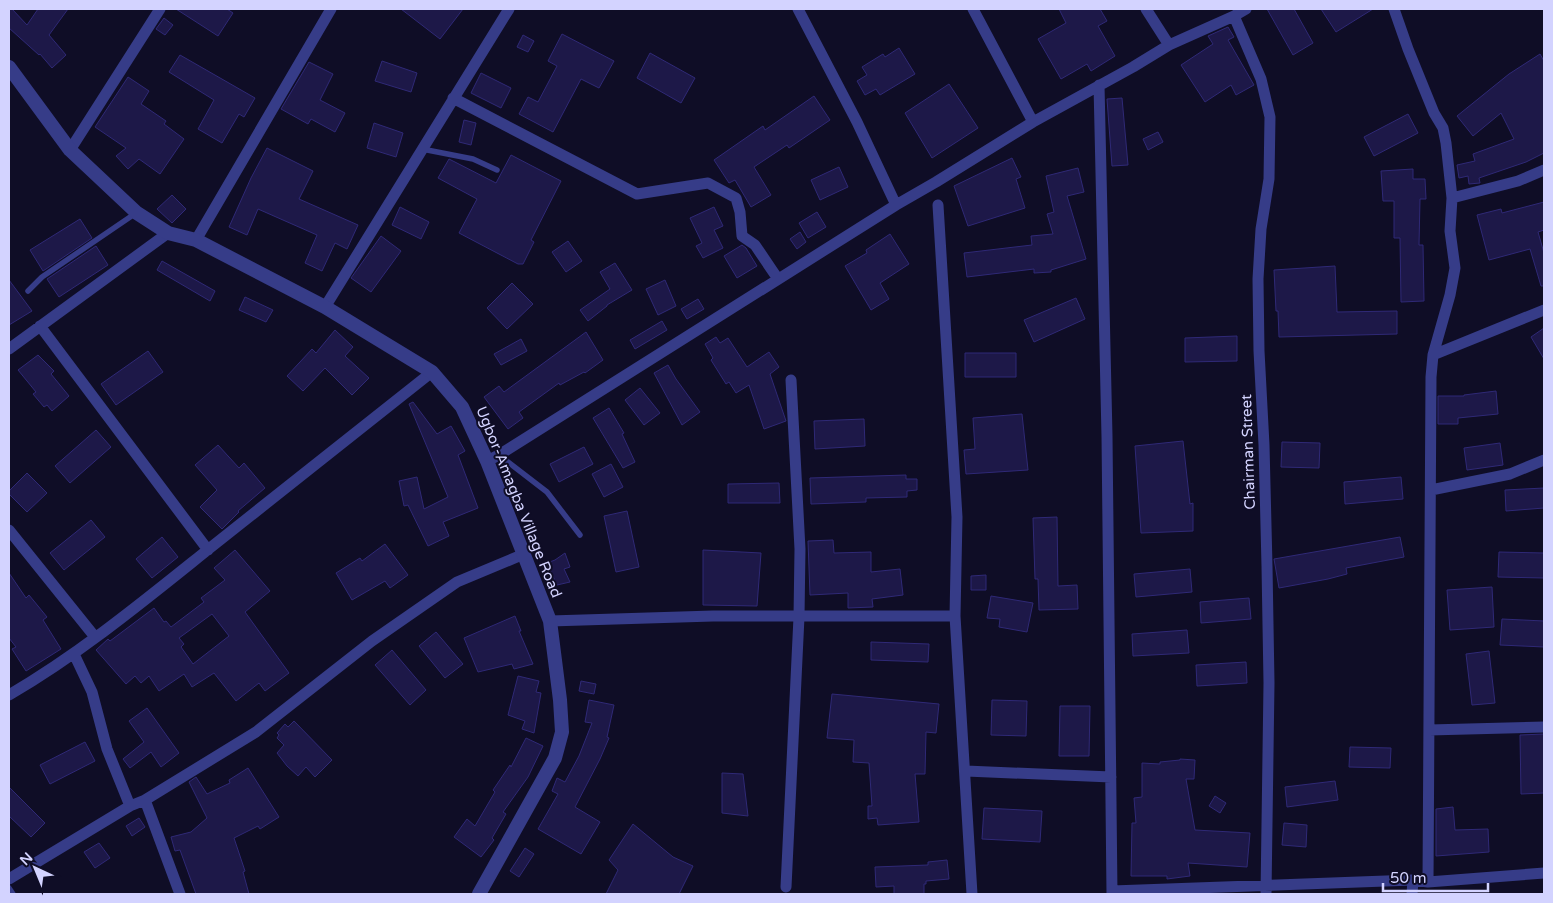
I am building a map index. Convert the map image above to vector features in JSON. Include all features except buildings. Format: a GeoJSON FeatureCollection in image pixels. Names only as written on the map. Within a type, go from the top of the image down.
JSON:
{"type":"FeatureCollection","features":[{"type":"Feature","properties":{"kind":"street"},"geometry":{"type":"LineString","coordinates":[[70,150],[160,9]]}},
{"type":"Feature","properties":{"kind":"street"},"geometry":{"type":"LineString","coordinates":[[196,240],[331,9]]}},
{"type":"Feature","properties":{"kind":"street"},"geometry":{"type":"LineString","coordinates":[[325,307],[509,9]]}},
{"type":"Feature","properties":{"kind":"street"},"geometry":{"type":"LineString","coordinates":[[798,9],[857,122],[896,204]]}},
{"type":"Feature","properties":{"kind":"street"},"geometry":{"type":"LineString","coordinates":[[973,9],[1033,122]]}},
{"type":"Feature","properties":{"kind":"street"},"geometry":{"type":"LineString","coordinates":[[1146,9],[1169,45]]}},
{"type":"Feature","properties":{"kind":"street"},"geometry":{"type":"LineString","coordinates":[[493,458],[896,204],[936,182],[1033,122],[1134,67],[1169,45],[1246,9]]}},
{"type":"Feature","properties":{"kind":"street"},"geometry":{"type":"LineString","coordinates":[[1394,9],[1434,113],[1443,128],[1452,198],[1450,231],[1455,268],[1450,295],[1433,356],[1431,377],[1428,882]]}},
{"type":"Feature","properties":{"kind":"street","name":"Chairman Street"},"geometry":{"type":"LineString","coordinates":[[1234,16],[1261,80],[1270,117],[1269,179],[1261,229],[1258,279],[1259,352],[1268,566],[1269,683],[1266,890]]}},
{"type":"Feature","properties":{"kind":"street","name":"Ugbor-Amagba Village Road"},"geometry":{"type":"LineString","coordinates":[[9,67],[70,150],[137,212],[168,233],[196,240],[325,307],[432,372],[462,407],[493,458],[524,554],[550,621],[562,732],[555,758],[485,892]]}},
{"type":"Feature","properties":{"kind":"street"},"geometry":{"type":"LineString","coordinates":[[1099,85],[1107,426],[1112,893],[1266,890],[1412,880],[1428,882],[1544,873]]}},
{"type":"Feature","properties":{"kind":"street"},"geometry":{"type":"LineString","coordinates":[[453,98],[636,194],[708,183],[714,185],[736,198],[740,212],[742,236],[755,245],[778,279]]}},
{"type":"Feature","properties":{"kind":"street"},"geometry":{"type":"LineString","coordinates":[[1452,198],[1518,181],[1544,170]]}},
{"type":"Feature","properties":{"kind":"street"},"geometry":{"type":"LineString","coordinates":[[938,205],[957,517],[955,616],[972,894]]}},
{"type":"Feature","properties":{"kind":"street"},"geometry":{"type":"LineString","coordinates":[[9,349],[168,233]]}},
{"type":"Feature","properties":{"kind":"street"},"geometry":{"type":"LineString","coordinates":[[1433,356],[1544,310]]}},
{"type":"Feature","properties":{"kind":"street"},"geometry":{"type":"LineString","coordinates":[[40,326],[208,550]]}},
{"type":"Feature","properties":{"kind":"street"},"geometry":{"type":"LineString","coordinates":[[9,695],[74,654],[432,372]]}},
{"type":"Feature","properties":{"kind":"street"},"geometry":{"type":"LineString","coordinates":[[786,887],[799,617],[800,549],[791,380]]}},
{"type":"Feature","properties":{"kind":"street"},"geometry":{"type":"LineString","coordinates":[[1430,490],[1510,474],[1544,460]]}},
{"type":"Feature","properties":{"kind":"street"},"geometry":{"type":"LineString","coordinates":[[9,530],[95,637]]}},
{"type":"Feature","properties":{"kind":"street"},"geometry":{"type":"LineString","coordinates":[[9,879],[130,806],[146,800],[256,732],[372,641],[456,582],[524,554]]}},
{"type":"Feature","properties":{"kind":"street"},"geometry":{"type":"LineString","coordinates":[[550,621],[713,616],[955,616]]}},
{"type":"Feature","properties":{"kind":"street"},"geometry":{"type":"LineString","coordinates":[[74,654],[92,692],[107,749],[130,806]]}},
{"type":"Feature","properties":{"kind":"street"},"geometry":{"type":"LineString","coordinates":[[1429,730],[1544,727]]}},
{"type":"Feature","properties":{"kind":"street"},"geometry":{"type":"LineString","coordinates":[[966,772],[1111,777]]}},
{"type":"Feature","properties":{"kind":"street"},"geometry":{"type":"LineString","coordinates":[[146,800],[180,894]]}},
{"type":"Feature","properties":{"kind":"street"},"geometry":{"type":"LineString","coordinates":[[1412,880],[1412,894]]}},
{"type":"Feature","properties":{"kind":"lane"},"geometry":{"type":"LineString","coordinates":[[422,149],[473,158],[497,170]]}},
{"type":"Feature","properties":{"kind":"lane"},"geometry":{"type":"LineString","coordinates":[[28,291],[42,277],[137,212]]}},
{"type":"Feature","properties":{"kind":"lane"},"geometry":{"type":"LineString","coordinates":[[493,458],[547,492],[580,535]]}},
{"type":"Feature","properties":{"kind":"lane"},"geometry":{"type":"LineString","coordinates":[[9,888],[13,894]]}}]}
